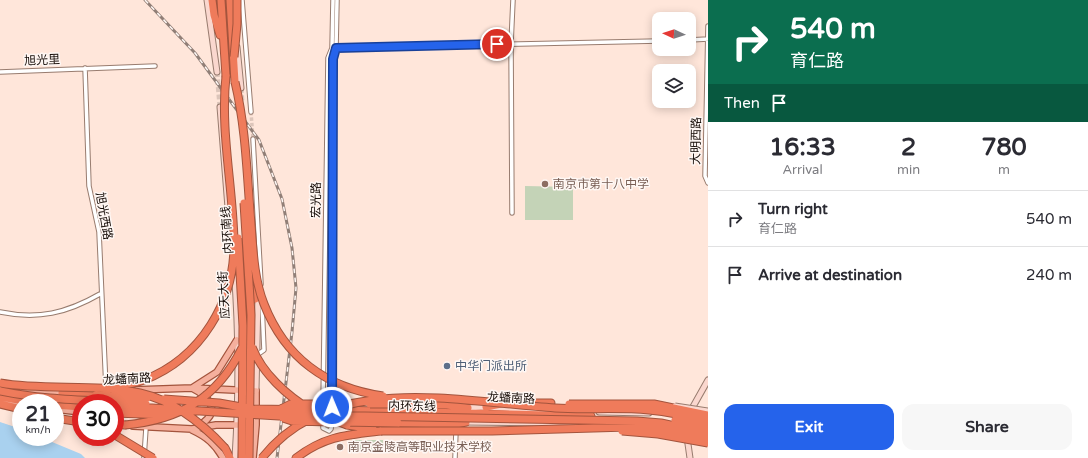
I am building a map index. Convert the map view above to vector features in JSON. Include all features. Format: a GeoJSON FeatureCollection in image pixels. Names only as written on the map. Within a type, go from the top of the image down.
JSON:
{"type":"FeatureCollection","features":[{"type":"Feature","properties":{"kind":"highway"},"geometry":{"type":"LineString","coordinates":[[212,0],[214,15],[224,44]]}},
{"type":"Feature","properties":{"kind":"highway","name":"内环南线"},"geometry":{"type":"LineString","coordinates":[[221,0],[243,326],[242,458]]}},
{"type":"Feature","properties":{"kind":"highway","name":"内环南线"},"geometry":{"type":"LineString","coordinates":[[230,0],[248,246],[251,315],[249,458]]}},
{"type":"Feature","properties":{"kind":"highway"},"geometry":{"type":"LineString","coordinates":[[234,56],[237,24],[235,0]]}},
{"type":"Feature","properties":{"kind":"highway"},"geometry":{"type":"LineString","coordinates":[[226,76],[224,101],[239,306],[253,350],[265,370],[284,390],[317,414],[347,425],[381,431]]}},
{"type":"Feature","properties":{"kind":"highway"},"geometry":{"type":"LineString","coordinates":[[124,424],[148,423],[173,415],[190,407],[220,384],[246,342],[252,321],[255,299],[242,112],[235,82]]}},
{"type":"Feature","properties":{"kind":"highway"},"geometry":{"type":"LineString","coordinates":[[252,241],[256,276],[264,303],[278,332],[287,345],[310,368],[340,385],[361,393],[391,397],[469,400],[556,408],[647,410],[683,415],[708,427]]}},
{"type":"Feature","properties":{"kind":"highway"},"geometry":{"type":"LineString","coordinates":[[101,392],[127,385],[157,374],[181,359],[198,342],[222,306],[230,282],[234,243]]}},
{"type":"Feature","properties":{"kind":"highway"},"geometry":{"type":"LineString","coordinates":[[0,383],[20,387],[101,392],[219,403],[255,412]]}},
{"type":"Feature","properties":{"kind":"highway","name":"内环东线"},"geometry":{"type":"LineString","coordinates":[[0,391],[21,396],[66,400],[255,412]]}},
{"type":"Feature","properties":{"kind":"highway"},"geometry":{"type":"LineString","coordinates":[[62,393],[140,393],[181,409],[212,434],[225,448],[230,458]]}},
{"type":"Feature","properties":{"kind":"highway"},"geometry":{"type":"LineString","coordinates":[[0,397],[12,399]]}},
{"type":"Feature","properties":{"kind":"highway"},"geometry":{"type":"LineString","coordinates":[[262,458],[286,433],[303,421],[342,405],[391,397]]}},
{"type":"Feature","properties":{"kind":"highway"},"geometry":{"type":"LineString","coordinates":[[486,407],[507,403],[654,404],[708,415]]}},
{"type":"Feature","properties":{"kind":"highway"},"geometry":{"type":"LineString","coordinates":[[0,404],[12,407]]}},
{"type":"Feature","properties":{"kind":"highway"},"geometry":{"type":"LineString","coordinates":[[466,422],[456,424],[292,421],[279,413],[291,404],[448,405],[468,408]]}},
{"type":"Feature","properties":{"kind":"highway","name":"内环东线"},"geometry":{"type":"LineString","coordinates":[[124,408],[366,416],[636,421],[708,427]]}},
{"type":"Feature","properties":{"kind":"highway"},"geometry":{"type":"LineString","coordinates":[[124,413],[228,417],[255,412]]}},
{"type":"Feature","properties":{"kind":"highway","name":"内环东线"},"geometry":{"type":"LineString","coordinates":[[279,413],[591,416],[663,419],[708,427]]}},
{"type":"Feature","properties":{"kind":"highway"},"geometry":{"type":"LineString","coordinates":[[585,424],[612,430],[658,434],[708,443]]}},
{"type":"Feature","properties":{"kind":"highway"},"geometry":{"type":"LineString","coordinates":[[296,458],[311,446],[333,438],[381,431],[492,431],[628,427],[650,428],[708,439]]}},
{"type":"Feature","properties":{"kind":"highway"},"geometry":{"type":"LineString","coordinates":[[124,441],[153,458]]}},
{"type":"Feature","properties":{"kind":"main road"},"geometry":{"type":"LineString","coordinates":[[192,388],[217,372],[237,340]]}},
{"type":"Feature","properties":{"kind":"main road","name":"龙蟠南路"},"geometry":{"type":"LineString","coordinates":[[0,387],[29,392],[62,393],[192,388],[256,391]]}},
{"type":"Feature","properties":{"kind":"main road"},"geometry":{"type":"LineString","coordinates":[[192,388],[204,394],[210,401],[212,410],[209,418],[192,429]]}},
{"type":"Feature","properties":{"kind":"main road"},"geometry":{"type":"LineString","coordinates":[[253,458],[256,425],[256,391]]}},
{"type":"Feature","properties":{"kind":"main road"},"geometry":{"type":"LineString","coordinates":[[0,400],[12,403]]}},
{"type":"Feature","properties":{"kind":"main road"},"geometry":{"type":"LineString","coordinates":[[124,425],[146,428],[192,429],[216,425],[256,425]]}},
{"type":"Feature","properties":{"kind":"main road"},"geometry":{"type":"LineString","coordinates":[[192,429],[206,436],[215,445],[223,458]]}},
{"type":"Feature","properties":{"kind":"street"},"geometry":{"type":"LineString","coordinates":[[207,0],[217,72]]}},
{"type":"Feature","properties":{"kind":"street"},"geometry":{"type":"LineString","coordinates":[[235,0],[241,88]]}},
{"type":"Feature","properties":{"kind":"street"},"geometry":{"type":"LineString","coordinates":[[242,0],[251,112]]}},
{"type":"Feature","properties":{"kind":"street","name":"宏光路"},"geometry":{"type":"LineString","coordinates":[[333,0],[334,48],[328,58],[323,428],[324,430],[329,431],[331,429],[332,418],[333,66],[337,0]]}},
{"type":"Feature","properties":{"kind":"street"},"geometry":{"type":"LineString","coordinates":[[512,213],[511,44],[513,0]]}},
{"type":"Feature","properties":{"kind":"street","name":"大明西路"},"geometry":{"type":"LineString","coordinates":[[708,26],[705,176],[708,183]]}},
{"type":"Feature","properties":{"kind":"street"},"geometry":{"type":"LineString","coordinates":[[696,40],[708,39]]}},
{"type":"Feature","properties":{"kind":"street"},"geometry":{"type":"LineString","coordinates":[[334,48],[652,40]]}},
{"type":"Feature","properties":{"kind":"street","name":"旭光里"},"geometry":{"type":"LineString","coordinates":[[0,72],[156,66]]}},
{"type":"Feature","properties":{"kind":"street","name":"旭光西路"},"geometry":{"type":"LineString","coordinates":[[85,68],[89,186],[99,232],[101,392]]}},
{"type":"Feature","properties":{"kind":"street","name":"应天大街"},"geometry":{"type":"LineString","coordinates":[[220,107],[237,308],[236,458]]}},
{"type":"Feature","properties":{"kind":"street"},"geometry":{"type":"LineString","coordinates":[[253,139],[264,350],[257,356]]}},
{"type":"Feature","properties":{"kind":"street"},"geometry":{"type":"LineString","coordinates":[[247,144],[258,288],[256,391]]}},
{"type":"Feature","properties":{"kind":"street"},"geometry":{"type":"LineString","coordinates":[[0,312],[32,316],[50,315],[87,301],[100,294]]}},
{"type":"Feature","properties":{"kind":"street"},"geometry":{"type":"LineString","coordinates":[[690,458],[686,430],[688,419],[692,406],[708,380]]}},
{"type":"Feature","properties":{"kind":"street"},"geometry":{"type":"LineString","coordinates":[[324,401],[332,405]]}},
{"type":"Feature","properties":{"kind":"street"},"geometry":{"type":"LineString","coordinates":[[654,404],[684,406],[708,411]]}},
{"type":"Feature","properties":{"kind":"street","name":"龙蟠南路"},"geometry":{"type":"LineString","coordinates":[[332,405],[468,408],[486,407],[547,411],[651,413],[688,419]]}},
{"type":"Feature","properties":{"kind":"street","name":"龙蟠南路"},"geometry":{"type":"LineString","coordinates":[[332,418],[466,422],[635,424],[686,430]]}},
{"type":"Feature","properties":{"kind":"street"},"geometry":{"type":"LineString","coordinates":[[455,458],[456,424]]}},
{"type":"Feature","properties":{"kind":"street"},"geometry":{"type":"LineString","coordinates":[[144,458],[146,428]]}},
{"type":"Feature","properties":{"kind":"green space"},"geometry":{"type":"Polygon","coordinates":[[[525,186],[573,187],[573,220],[525,220],[525,186]]]}},
{"type":"Feature","properties":{"kind":"green space"},"geometry":{"type":"Polygon","coordinates":[[[355,440],[362,440],[362,450],[355,451],[355,440]]]}},
{"type":"Feature","properties":{"kind":"green space"},"geometry":{"type":"Polygon","coordinates":[[[364,440],[383,440],[383,450],[364,450],[364,440]]]}},
{"type":"Feature","properties":{"kind":"green space"},"geometry":{"type":"Polygon","coordinates":[[[387,442],[401,442],[401,449],[387,450],[387,442]]]}},
{"type":"Feature","properties":{"kind":"water"},"geometry":{"type":"Polygon","coordinates":[[[0,422],[12,426],[12,446],[62,446],[81,454],[85,458],[0,458],[0,422]]]}},
{"type":"Feature","properties":{"kind":"tunnel"},"geometry":{"type":"LineString","coordinates":[[217,72],[220,107]]}},
{"type":"Feature","properties":{"kind":"tunnel"},"geometry":{"type":"LineString","coordinates":[[241,88],[242,102]]}},
{"type":"Feature","properties":{"kind":"tunnel"},"geometry":{"type":"LineString","coordinates":[[251,112],[253,139]]}},
{"type":"Feature","properties":{"kind":"railway"},"geometry":{"type":"LineString","coordinates":[[145,0],[195,53],[259,140],[282,199],[292,248],[296,288],[277,458]]}},
{"type":"Feature","properties":{"kind":"place","name":"南京市第十八中学"},"geometry":{"type":"Point","coordinates":[545,184]}},
{"type":"Feature","properties":{"kind":"place","name":"中华门派出所"},"geometry":{"type":"Point","coordinates":[447,366]}},
{"type":"Feature","properties":{"kind":"place","name":"南京金陵高等职业技术学校"},"geometry":{"type":"Point","coordinates":[340,447]}},
{"type":"Feature","properties":{"kind":"route"},"geometry":{"type":"LineString","coordinates":[[332,407],[333,59],[336,48],[394,48],[497,44]]}}]}
